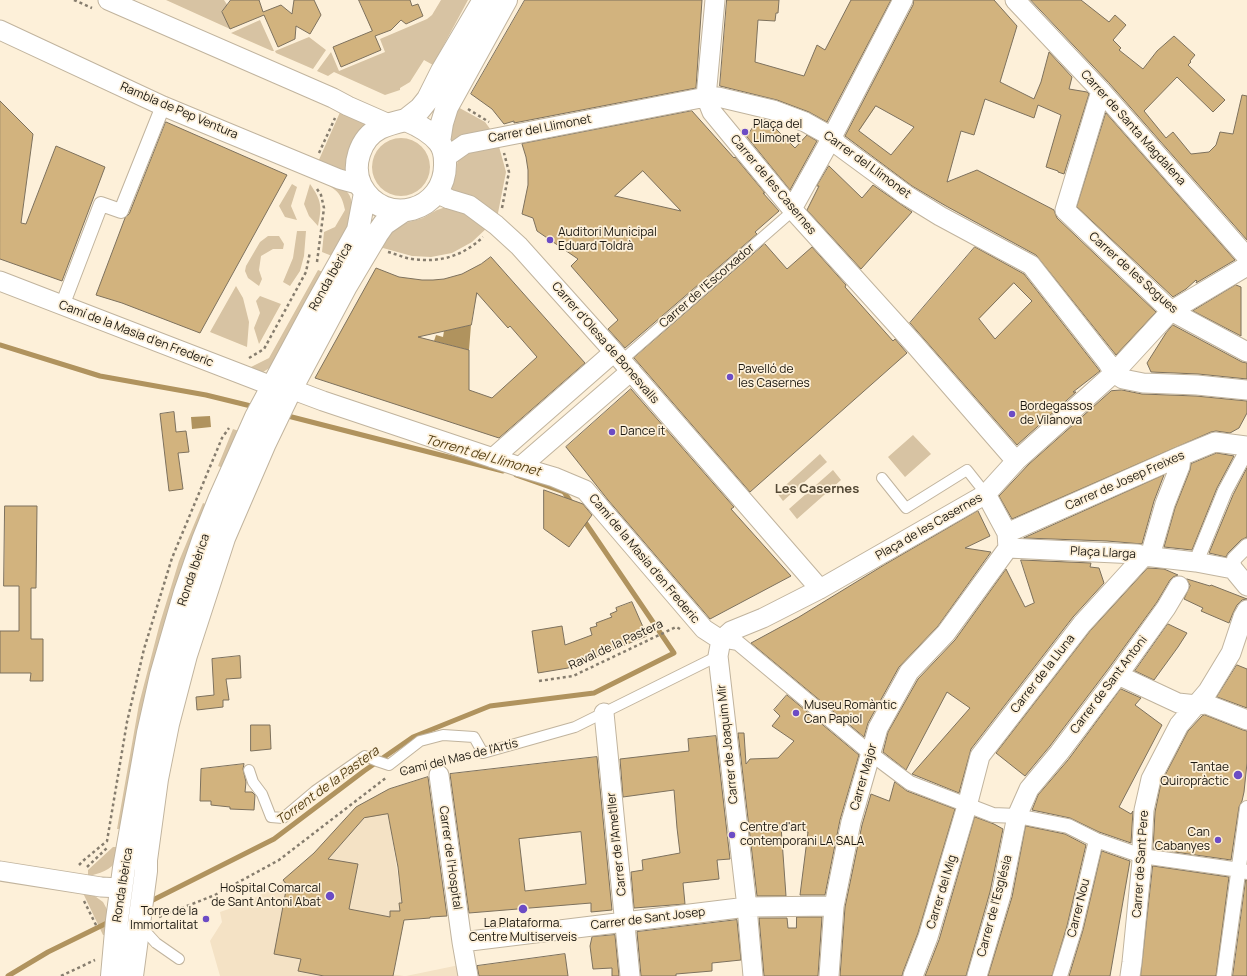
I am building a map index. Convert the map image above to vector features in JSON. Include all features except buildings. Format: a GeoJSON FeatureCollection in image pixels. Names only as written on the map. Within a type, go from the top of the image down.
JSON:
{"type":"FeatureCollection","features":[{"type":"Feature","properties":{"kind":"street"},"geometry":{"type":"LineString","coordinates":[[108,0],[333,98],[348,106],[398,122],[423,128],[442,150]]}},
{"type":"Feature","properties":{"kind":"street"},"geometry":{"type":"LineString","coordinates":[[484,0],[442,71],[428,99],[420,110],[398,122],[378,128],[368,137],[361,148],[357,161],[358,174],[363,189],[372,200],[386,208],[403,211],[413,209],[422,206],[436,193],[442,182],[445,169],[442,150],[442,123],[447,107],[506,0]]}},
{"type":"Feature","properties":{"kind":"street","name":"Carrer de les Casernes"},"geometry":{"type":"LineString","coordinates":[[714,0],[706,97],[712,112],[792,210],[912,341],[1016,461]]}},
{"type":"Feature","properties":{"kind":"street"},"geometry":{"type":"LineString","coordinates":[[792,210],[832,137],[903,0]]}},
{"type":"Feature","properties":{"kind":"street","name":"Carrer de Santa Magdalena"},"geometry":{"type":"LineString","coordinates":[[1015,0],[1101,91],[1246,256],[1247,259]]}},
{"type":"Feature","properties":{"kind":"street","name":"Rambla de Pep Ventura"},"geometry":{"type":"LineString","coordinates":[[0,30],[163,106],[363,189]]}},
{"type":"Feature","properties":{"kind":"street","name":"Carrer de les Sogues"},"geometry":{"type":"LineString","coordinates":[[1101,91],[1066,210],[1172,311],[1247,352]]}},
{"type":"Feature","properties":{"kind":"street","name":"Carrer del Llimonet"},"geometry":{"type":"LineString","coordinates":[[442,150],[465,144],[706,97],[718,97],[773,110],[805,122],[832,137],[838,144],[906,194],[940,216],[1031,265],[1108,363],[1114,373]]}},
{"type":"Feature","properties":{"kind":"street"},"geometry":{"type":"LineString","coordinates":[[62,306],[101,204],[121,211],[163,106]]}},
{"type":"Feature","properties":{"kind":"street","name":"Ronda Ibèrica"},"geometry":{"type":"LineString","coordinates":[[132,976],[146,871],[146,860],[158,780],[168,724],[186,655],[224,538],[265,443],[282,388],[322,294],[358,230],[363,189]]}},
{"type":"Feature","properties":{"kind":"street","name":"Carrer d'Olesa de Bonesvalls"},"geometry":{"type":"LineString","coordinates":[[436,193],[469,205],[519,246],[622,361],[820,589]]}},
{"type":"Feature","properties":{"kind":"street","name":"Ronda Ibèrica"},"geometry":{"type":"LineString","coordinates":[[112,976],[112,964],[121,888],[148,733],[161,675],[203,540],[219,500],[252,427],[282,388],[377,234],[384,224],[403,211]]}},
{"type":"Feature","properties":{"kind":"street","name":"Plaça de les Casernes"},"geometry":{"type":"LineString","coordinates":[[720,648],[731,631],[763,618],[820,589],[986,494],[1016,461],[1114,373],[1172,311],[1247,266]]}},
{"type":"Feature","properties":{"kind":"street","name":"Camí de la Masia d'en Frederic"},"geometry":{"type":"LineString","coordinates":[[0,281],[62,306],[282,388],[520,468],[554,477],[585,490],[720,648]]}},
{"type":"Feature","properties":{"kind":"street","name":"Carrer de l'Escorxador"},"geometry":{"type":"LineString","coordinates":[[493,458],[622,361]]}},
{"type":"Feature","properties":{"kind":"street","name":"Carrer de l'Escorxador"},"geometry":{"type":"LineString","coordinates":[[520,468],[622,361]]}},
{"type":"Feature","properties":{"kind":"street"},"geometry":{"type":"LineString","coordinates":[[1114,373],[1123,379],[1143,383],[1198,385],[1247,390]]}},
{"type":"Feature","properties":{"kind":"street","name":"Carrer de Josep Freixes"},"geometry":{"type":"LineString","coordinates":[[1008,541],[1181,456],[1215,442],[1247,446]]}},
{"type":"Feature","properties":{"kind":"street"},"geometry":{"type":"LineString","coordinates":[[1196,562],[1225,491],[1247,450]]}},
{"type":"Feature","properties":{"kind":"street"},"geometry":{"type":"LineString","coordinates":[[1147,556],[1180,466],[1181,456]]}},
{"type":"Feature","properties":{"kind":"street"},"geometry":{"type":"LineString","coordinates":[[986,494],[1008,541]]}},
{"type":"Feature","properties":{"kind":"street","name":"Plaça Llarga"},"geometry":{"type":"LineString","coordinates":[[1008,541],[1137,554],[1196,562],[1233,569]]}},
{"type":"Feature","properties":{"kind":"street","name":"Carrer Major"},"geometry":{"type":"LineString","coordinates":[[829,976],[834,906],[851,822],[878,728],[909,672],[946,633],[1008,541]]}},
{"type":"Feature","properties":{"kind":"street"},"geometry":{"type":"LineString","coordinates":[[1247,546],[1234,559],[1233,569],[1247,586]]}},
{"type":"Feature","properties":{"kind":"street","name":"Carrer de la Lluna"},"geometry":{"type":"LineString","coordinates":[[963,804],[980,756],[1082,624],[1147,556]]}},
{"type":"Feature","properties":{"kind":"street","name":"Carrer de Sant Antoni"},"geometry":{"type":"LineString","coordinates":[[1017,816],[1029,789],[1059,753],[1118,675],[1166,608],[1196,562]]}},
{"type":"Feature","properties":{"kind":"street","name":"Carrer de Sant Pere"},"geometry":{"type":"LineString","coordinates":[[1130,976],[1142,856],[1144,810],[1151,779],[1178,725],[1197,706],[1231,653],[1243,617],[1247,610]]}},
{"type":"Feature","properties":{"kind":"street"},"geometry":{"type":"LineString","coordinates":[[720,648],[738,643],[870,753],[910,783],[993,815],[1017,816],[1068,826],[1096,840],[1142,856],[1241,873]]}},
{"type":"Feature","properties":{"kind":"street","name":"Carrer de Joaquim Mir"},"geometry":{"type":"LineString","coordinates":[[720,648],[753,976]]}},
{"type":"Feature","properties":{"kind":"street"},"geometry":{"type":"LineString","coordinates":[[1118,675],[1178,702],[1197,706],[1206,704],[1247,720]]}},
{"type":"Feature","properties":{"kind":"street","name":"Carrer de l'Ametller"},"geometry":{"type":"LineString","coordinates":[[604,713],[630,976]]}},
{"type":"Feature","properties":{"kind":"street","name":"Carrer de l'Hospital"},"geometry":{"type":"LineString","coordinates":[[438,767],[468,976]]}},
{"type":"Feature","properties":{"kind":"street","name":"Carrer del Mig"},"geometry":{"type":"LineString","coordinates":[[913,976],[928,936],[963,804]]}},
{"type":"Feature","properties":{"kind":"street"},"geometry":{"type":"LineString","coordinates":[[1224,976],[1241,873],[1247,808]]}},
{"type":"Feature","properties":{"kind":"street","name":"Carrer de l'Església"},"geometry":{"type":"LineString","coordinates":[[976,976],[1001,895],[1017,816]]}},
{"type":"Feature","properties":{"kind":"street","name":"Carrer Nou"},"geometry":{"type":"LineString","coordinates":[[1060,976],[1075,928],[1096,840]]}},
{"type":"Feature","properties":{"kind":"street"},"geometry":{"type":"LineString","coordinates":[[0,871],[101,887],[121,888]]}},
{"type":"Feature","properties":{"kind":"street","name":"Carrer de Sant Josep"},"geometry":{"type":"LineString","coordinates":[[462,942],[747,907],[834,906]]}},
{"type":"Feature","properties":{"kind":"lane","name":"Carrer de l'Escorxador"},"geometry":{"type":"LineString","coordinates":[[622,361],[792,210]]}},
{"type":"Feature","properties":{"kind":"lane"},"geometry":{"type":"LineString","coordinates":[[882,478],[906,508],[967,470],[986,494]]}},
{"type":"Feature","properties":{"kind":"lane","name":"Camí del Mas de l'Artís"},"geometry":{"type":"LineString","coordinates":[[483,753],[575,727],[604,713],[720,648]]}},
{"type":"Feature","properties":{"kind":"lane"},"geometry":{"type":"LineString","coordinates":[[249,770],[253,782],[262,794],[271,817],[283,818],[315,791],[365,756],[377,762],[389,765],[420,741],[443,735],[474,737],[483,753]]}},
{"type":"Feature","properties":{"kind":"lane"},"geometry":{"type":"LineString","coordinates":[[145,931],[156,943],[179,959]]}},
{"type":"Feature","properties":{"kind":"path"},"geometry":{"type":"LineString","coordinates":[[467,108],[488,120],[492,126]]}},
{"type":"Feature","properties":{"kind":"path"},"geometry":{"type":"LineString","coordinates":[[317,158],[338,111]]}},
{"type":"Feature","properties":{"kind":"path"},"geometry":{"type":"LineString","coordinates":[[501,214],[509,172],[503,150]]}},
{"type":"Feature","properties":{"kind":"path"},"geometry":{"type":"LineString","coordinates":[[316,265],[324,208],[321,195],[317,188]]}},
{"type":"Feature","properties":{"kind":"path"},"geometry":{"type":"LineString","coordinates":[[383,251],[411,259],[433,260],[453,257],[474,246],[487,233]]}},
{"type":"Feature","properties":{"kind":"path","name":"Ronda Ibèrica"},"geometry":{"type":"LineString","coordinates":[[248,358],[264,349],[306,272],[310,252]]}},
{"type":"Feature","properties":{"kind":"path","name":"Raval de la Pastera"},"geometry":{"type":"LineString","coordinates":[[539,681],[573,676],[676,627],[682,630]]}},
{"type":"Feature","properties":{"kind":"path","name":"Camí del Mas de l'Artís"},"geometry":{"type":"LineString","coordinates":[[397,773],[438,767],[483,753]]}},
{"type":"Feature","properties":{"kind":"path","name":"Camí del Mas de l'Artís"},"geometry":{"type":"LineString","coordinates":[[145,931],[159,917],[215,895],[279,860],[390,775]]}},
{"type":"Feature","properties":{"kind":"path"},"geometry":{"type":"LineString","coordinates":[[61,976],[99,958]]}},
{"type":"Feature","properties":{"kind":"shaded area"},"geometry":{"type":"Polygon","coordinates":[[[166,0],[224,0],[228,6],[222,12],[230,29],[166,0]]]}},
{"type":"Feature","properties":{"kind":"shaded area"},"geometry":{"type":"Polygon","coordinates":[[[441,0],[468,0],[433,65],[424,60],[410,82],[400,88],[400,90],[385,95],[334,72],[328,76],[317,71],[331,52],[339,71],[385,52],[380,39],[427,19],[432,15],[441,0]]]}},
{"type":"Feature","properties":{"kind":"shaded area"},"geometry":{"type":"Polygon","coordinates":[[[260,20],[274,51],[231,33],[260,20]]]}},
{"type":"Feature","properties":{"kind":"shaded area"},"geometry":{"type":"Polygon","coordinates":[[[309,37],[326,50],[313,69],[276,53],[275,51],[309,37]]]}},
{"type":"Feature","properties":{"kind":"shaded area"},"geometry":{"type":"Polygon","coordinates":[[[456,106],[485,122],[493,133],[452,142],[450,138],[456,106]]]}},
{"type":"Feature","properties":{"kind":"shaded area"},"geometry":{"type":"Polygon","coordinates":[[[341,110],[367,124],[350,146],[347,158],[346,173],[318,162],[341,110]]]}},
{"type":"Feature","properties":{"kind":"shaded area"},"geometry":{"type":"Polygon","coordinates":[[[401,138],[412,140],[425,151],[428,156],[430,167],[428,178],[417,191],[412,194],[401,196],[390,194],[377,183],[374,178],[372,167],[374,156],[385,143],[390,140],[401,138]]]}},
{"type":"Feature","properties":{"kind":"shaded area"},"geometry":{"type":"Polygon","coordinates":[[[498,143],[506,172],[498,213],[494,218],[451,191],[455,178],[458,158],[464,150],[498,143]]]}},
{"type":"Feature","properties":{"kind":"shaded area"},"geometry":{"type":"Polygon","coordinates":[[[314,178],[339,185],[347,192],[351,199],[352,207],[348,225],[332,256],[322,252],[324,232],[335,227],[345,210],[338,193],[331,187],[314,178]]]}},
{"type":"Feature","properties":{"kind":"shaded area"},"geometry":{"type":"Polygon","coordinates":[[[292,184],[297,187],[291,206],[297,220],[285,217],[279,206],[292,184]]]}},
{"type":"Feature","properties":{"kind":"shaded area"},"geometry":{"type":"Polygon","coordinates":[[[310,184],[317,195],[320,204],[318,226],[309,216],[304,204],[310,184]]]}},
{"type":"Feature","properties":{"kind":"shaded area"},"geometry":{"type":"Polygon","coordinates":[[[449,206],[466,209],[489,226],[472,242],[452,253],[431,257],[412,256],[383,248],[377,252],[386,233],[402,224],[423,218],[437,210],[449,206]]]}},
{"type":"Feature","properties":{"kind":"shaded area"},"geometry":{"type":"Polygon","coordinates":[[[297,231],[306,231],[304,256],[300,271],[290,286],[283,282],[293,258],[297,231]]]}},
{"type":"Feature","properties":{"kind":"shaded area"},"geometry":{"type":"Polygon","coordinates":[[[268,236],[279,236],[284,244],[283,249],[273,249],[261,256],[259,270],[262,279],[259,286],[248,278],[245,271],[246,266],[260,242],[268,236]]]}},
{"type":"Feature","properties":{"kind":"shaded area"},"geometry":{"type":"Polygon","coordinates":[[[318,270],[323,272],[271,367],[260,374],[249,369],[269,358],[318,270]]]}},
{"type":"Feature","properties":{"kind":"shaded area"},"geometry":{"type":"Polygon","coordinates":[[[236,286],[243,298],[249,322],[247,347],[210,332],[236,286]]]}},
{"type":"Feature","properties":{"kind":"shaded area"},"geometry":{"type":"Polygon","coordinates":[[[260,296],[281,304],[259,344],[254,328],[260,313],[256,301],[260,296]]]}},
{"type":"Feature","properties":{"kind":"shaded area"},"geometry":{"type":"Polygon","coordinates":[[[471,325],[469,350],[434,341],[436,335],[443,337],[444,331],[471,325]]]}},
{"type":"Feature","properties":{"kind":"shaded area"},"geometry":{"type":"Polygon","coordinates":[[[210,416],[211,427],[192,429],[191,417],[210,416]]]}},
{"type":"Feature","properties":{"kind":"shaded area"},"geometry":{"type":"Polygon","coordinates":[[[233,429],[239,431],[223,468],[218,466],[233,429]]]}},
{"type":"Feature","properties":{"kind":"shaded area"},"geometry":{"type":"Polygon","coordinates":[[[913,435],[931,454],[905,477],[888,457],[913,435]]]}},
{"type":"Feature","properties":{"kind":"shaded area"},"geometry":{"type":"Polygon","coordinates":[[[820,454],[827,462],[783,501],[777,493],[820,454]]]}},
{"type":"Feature","properties":{"kind":"shaded area"},"geometry":{"type":"Polygon","coordinates":[[[833,470],[841,480],[797,519],[789,509],[833,470]]]}},
{"type":"Feature","properties":{"kind":"shaded area"},"geometry":{"type":"Polygon","coordinates":[[[203,503],[208,505],[122,829],[117,829],[139,704],[160,623],[179,561],[203,503]]]}},
{"type":"Feature","properties":{"kind":"shaded area","name":"Hospital Comarcal de Sant Antoni Abat"},"geometry":{"type":"Polygon","coordinates":[[[387,804],[402,903],[399,903],[402,921],[401,935],[396,961],[391,974],[404,976],[220,976],[210,941],[222,922],[220,912],[240,905],[272,889],[311,858],[354,809],[358,807],[387,804]]]}},
{"type":"Feature","properties":{"kind":"shaded area"},"geometry":{"type":"Polygon","coordinates":[[[113,847],[120,847],[118,858],[114,863],[104,871],[88,876],[88,870],[113,847]]]}},
{"type":"Feature","properties":{"kind":"shaded area"},"geometry":{"type":"Polygon","coordinates":[[[83,893],[92,894],[103,902],[109,913],[106,935],[103,935],[83,893]]]}},
{"type":"Feature","properties":{"kind":"shaded area"},"geometry":{"type":"Polygon","coordinates":[[[464,964],[466,976],[406,976],[464,964]]]}},
{"type":"Feature","properties":{"kind":"waterway"},"geometry":{"type":"LineString","coordinates":[[0,345],[100,376],[206,395],[255,407]]}},
{"type":"Feature","properties":{"kind":"waterway","name":"Torrent del Llimonet"},"geometry":{"type":"LineString","coordinates":[[284,415],[503,471]]}},
{"type":"Feature","properties":{"kind":"waterway","name":"Torrent del Llimonet"},"geometry":{"type":"LineString","coordinates":[[516,475],[564,492],[573,505]]}},
{"type":"Feature","properties":{"kind":"waterway","name":"Torrent de la Pastera"},"geometry":{"type":"LineString","coordinates":[[147,903],[274,839],[364,771],[413,737],[490,706],[594,693],[674,653],[583,519]]}},
{"type":"Feature","properties":{"kind":"waterway","name":"Torrent de la Pastera"},"geometry":{"type":"LineString","coordinates":[[8,976],[48,952],[111,921]]}},
{"type":"Feature","properties":{"kind":"place","name":"Plaça del Llimonet"},"geometry":{"type":"Point","coordinates":[745,132]}},
{"type":"Feature","properties":{"kind":"place","name":"Auditori Municipal Eduard Toldrà"},"geometry":{"type":"Point","coordinates":[550,240]}},
{"type":"Feature","properties":{"kind":"place","name":"Pavelló de les Casernes"},"geometry":{"type":"Point","coordinates":[730,377]}},
{"type":"Feature","properties":{"kind":"place","name":"Bordegassos de Vilanova"},"geometry":{"type":"Point","coordinates":[1012,414]}},
{"type":"Feature","properties":{"kind":"place","name":"Dance it"},"geometry":{"type":"Point","coordinates":[612,432]}},
{"type":"Feature","properties":{"kind":"place","name":"Museu Romàntic Can Papiol"},"geometry":{"type":"Point","coordinates":[796,713]}},
{"type":"Feature","properties":{"kind":"place","name":"Tantae Quiropràctic"},"geometry":{"type":"Point","coordinates":[1238,775]}},
{"type":"Feature","properties":{"kind":"place","name":"Centre d'art contemporani LA SALA"},"geometry":{"type":"Point","coordinates":[732,835]}},
{"type":"Feature","properties":{"kind":"place","name":"Can Cabanyes"},"geometry":{"type":"Point","coordinates":[1218,840]}},
{"type":"Feature","properties":{"kind":"place","name":"Hospital Comarcal de Sant Antoni Abat"},"geometry":{"type":"Point","coordinates":[330,896]}},
{"type":"Feature","properties":{"kind":"place","name":"La Plataforma. Centre Multiserveis"},"geometry":{"type":"Point","coordinates":[523,909]}},
{"type":"Feature","properties":{"kind":"place","name":"Torre de la Immortalitat"},"geometry":{"type":"Point","coordinates":[206,919]}},
{"type":"Feature","properties":{"kind":"district","name":"Les Casernes"},"geometry":{"type":"Point","coordinates":[817,489]}}]}
